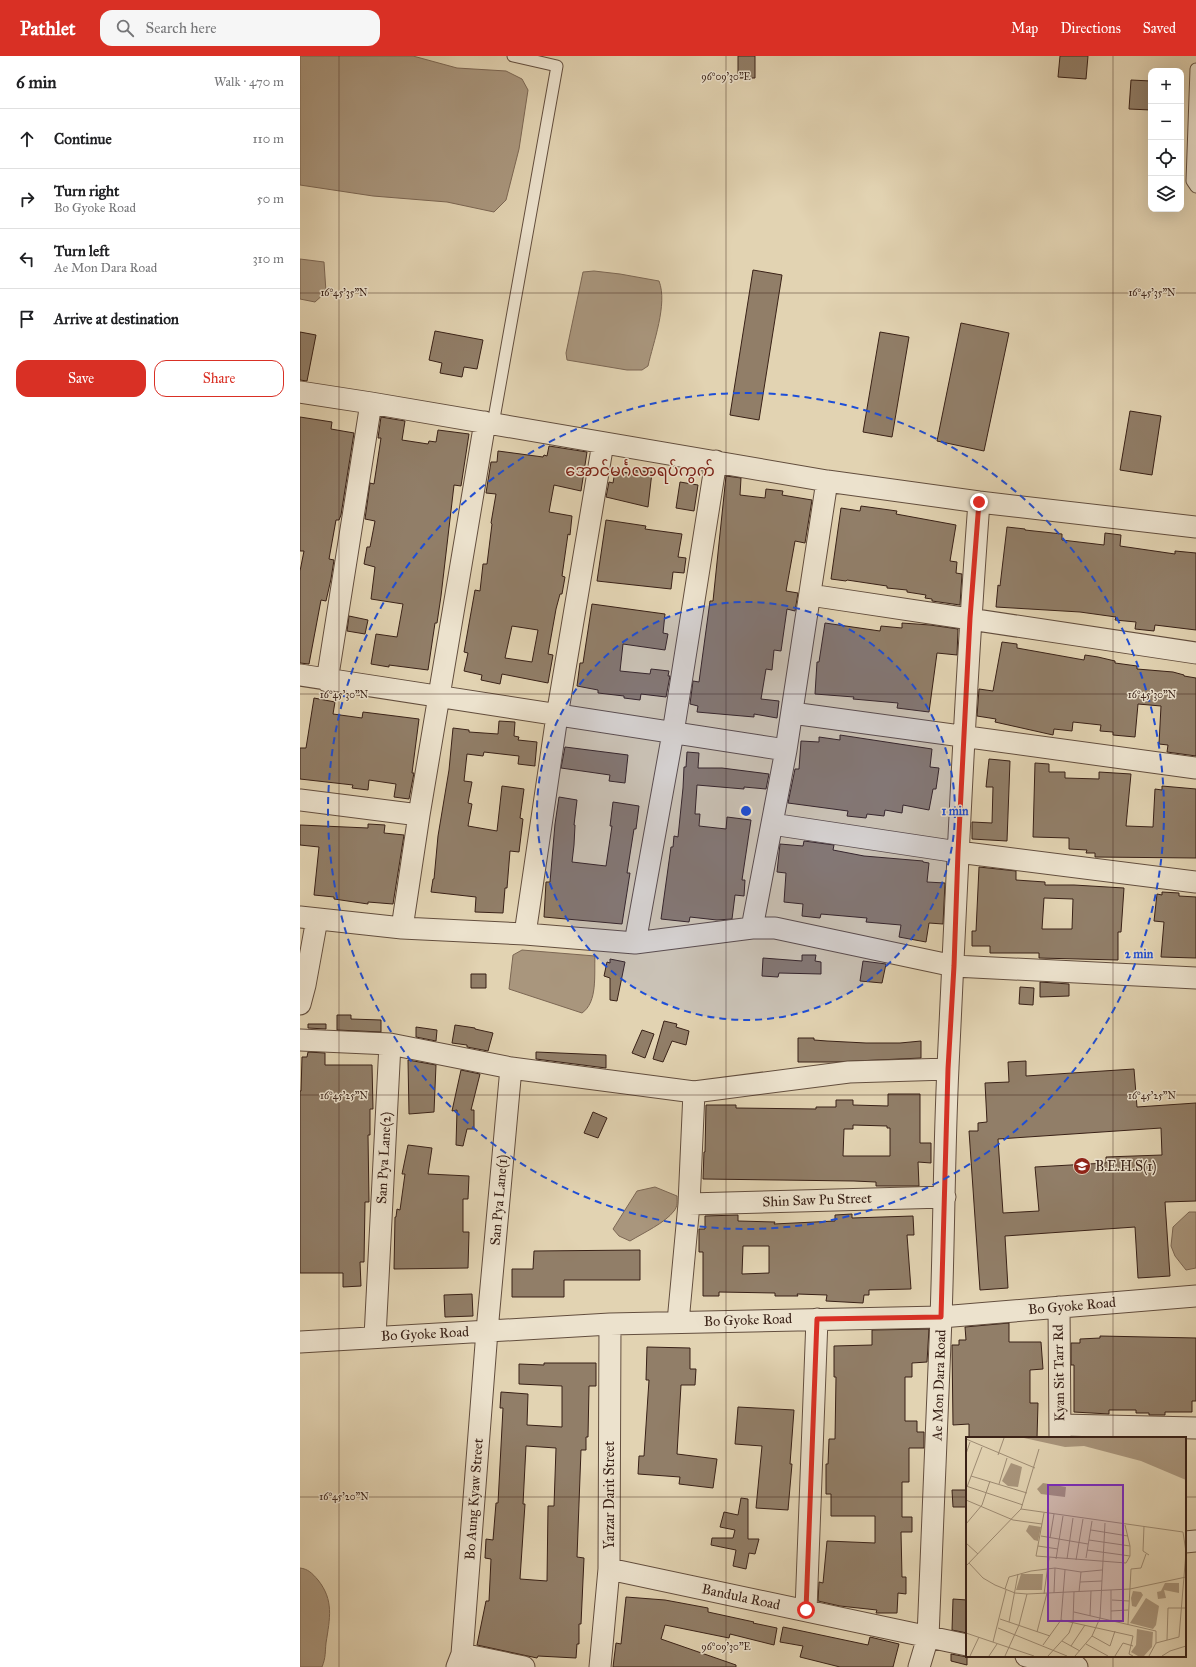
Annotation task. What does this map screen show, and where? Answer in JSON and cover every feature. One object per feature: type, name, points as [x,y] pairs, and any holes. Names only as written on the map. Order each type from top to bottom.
[{"type":"street","points":[[300,392],[828,481],[979,502],[1196,526]]},
{"type":"street","points":[[328,681],[371,403]]},
{"type":"street","points":[[402,928],[438,698],[489,423]]},
{"type":"street","points":[[525,934],[557,716],[602,443]]},
{"type":"street","points":[[635,943],[673,733],[716,461]]},
{"type":"street","points":[[752,928],[786,750],[828,481]]},
{"type":"street","name":"Ae Mon Dara Road","points":[[919,1667],[928,1637],[941,1317],[948,1069],[954,966],[963,736],[979,502]]},
{"type":"street","points":[[810,595],[1196,653]]},
{"type":"street","points":[[300,675],[328,681],[438,698],[786,750]]},
{"type":"street","points":[[792,713],[1196,768]]},
{"type":"street","points":[[300,800],[419,815]]},
{"type":"street","points":[[772,824],[958,852],[1196,882]]},
{"type":"street","points":[[300,1004],[306,985],[309,918],[402,928],[525,934],[635,943],[752,928],[775,928],[954,966],[1196,978]]},
{"type":"street","points":[[300,1040],[390,1044],[511,1068],[694,1092],[849,1072],[948,1069]]},
{"type":"street","name":"San Pya Lane(2)","points":[[375,1337],[390,1044]]},
{"type":"street","name":"San Pya Lane(1)","points":[[487,1331],[511,1068]]},
{"type":"street","points":[[678,1322],[689,1204],[694,1092]]},
{"type":"street","name":"Shin Saw Pu Street","points":[[689,1204],[945,1197]]},
{"type":"street","name":"Bo Gyoke Road","points":[[300,1342],[610,1324],[941,1317],[1196,1296]]},
{"type":"street","name":"Kyan Sit Tarr Rd","points":[[1059,1307],[1060,1431]]},
{"type":"street","points":[[806,1610],[817,1319]]},
{"type":"street","name":"Yarzar Darit Street","points":[[600,1667],[609,1569],[610,1324]]},
{"type":"street","name":"Bo Aung Kyaw Street","points":[[459,1660],[487,1331]]},
{"type":"street","points":[[1060,1431],[1196,1428]]},
{"type":"street","points":[[1186,1542],[1196,1541]]},
{"type":"street","name":"Bandula Road","points":[[609,1569],[966,1645]]},
{"type":"street","points":[[1035,1657],[1054,1659],[1077,1667]]},
{"type":"street","points":[[459,1660],[524,1667]]},
{"type":"lane","points":[[489,423],[557,66],[514,56]]},
{"type":"lane","points":[[1196,69],[1192,181],[1196,187]]},
{"type":"shaded area","points":[[300,56],[413,56],[457,68],[506,71],[522,79],[528,90],[519,149],[506,200],[494,212],[447,202],[373,196],[300,185]]},
{"type":"shaded area","points":[[300,259],[324,262],[326,292],[315,302],[300,299]]},
{"type":"shaded area","points":[[594,271],[659,281],[662,301],[659,324],[648,366],[642,370],[627,370],[567,360],[566,353],[583,272]]},
{"type":"shaded area","points":[[522,950],[595,956],[593,995],[587,1008],[582,1013],[509,989],[513,955]]},
{"type":"shaded area","points":[[655,1187],[677,1196],[677,1205],[674,1211],[660,1224],[630,1241],[619,1236],[613,1229],[637,1191]]},
{"type":"shaded area","points":[[1189,1212],[1196,1212],[1196,1268],[1186,1270],[1175,1256],[1171,1246],[1173,1227]]},
{"type":"shaded area","points":[[300,1568],[305,1569],[314,1575],[323,1587],[329,1602],[329,1625],[325,1657],[322,1667],[300,1667]]},
{"type":"building","points":[[738,56],[755,56],[755,78],[738,78]]},
{"type":"building","points":[[1060,56],[1088,56],[1086,79],[1058,77]]},
{"type":"building","points":[[1131,80],[1148,81],[1148,110],[1129,109]]},
{"type":"building","points":[[753,270],[782,275],[759,420],[730,415]]},
{"type":"building","points":[[961,323],[1009,333],[984,451],[937,441]]},
{"type":"building","points":[[435,331],[483,340],[477,369],[464,367],[462,377],[440,373],[442,363],[429,360]]},
{"type":"building","points":[[300,332],[316,335],[307,381],[300,380]]},
{"type":"building","points":[[880,332],[909,337],[892,437],[863,432]]},
{"type":"building","points":[[1130,411],[1161,416],[1152,475],[1120,470]]},
{"type":"building","points":[[300,417],[332,422],[331,429],[354,433],[341,515],[339,520],[336,520],[329,559],[334,560],[331,579],[326,601],[321,600],[309,664],[300,663],[300,571],[304,551],[300,551]]},
{"type":"building","points":[[381,417],[405,421],[402,440],[428,444],[429,441],[436,442],[438,430],[469,434],[461,486],[454,485],[441,596],[437,623],[435,623],[428,670],[371,664],[376,634],[397,637],[403,604],[371,599],[375,567],[364,564],[367,547],[370,547],[375,521],[365,519],[370,483],[374,484],[381,438],[378,438]]},
{"type":"building","points":[[549,446],[587,452],[581,491],[554,485],[549,512],[572,516],[562,576],[565,577],[562,594],[560,594],[556,609],[548,654],[553,655],[548,683],[502,674],[500,684],[481,680],[482,675],[464,671],[468,653],[464,652],[475,590],[480,591],[483,564],[487,564],[491,523],[496,494],[486,493],[491,462],[497,462],[498,451],[543,457],[544,455],[547,456]],"holes":[[[512,626],[538,630],[532,662],[505,658]]]},
{"type":"building","points":[[630,470],[652,472],[648,507],[606,497],[609,482],[613,483],[615,471],[629,473]]},
{"type":"building","points":[[726,476],[741,478],[740,495],[765,498],[766,489],[783,491],[782,495],[812,500],[805,543],[795,541],[786,591],[798,593],[795,611],[787,609],[781,651],[774,650],[772,670],[766,669],[761,699],[779,701],[777,718],[754,714],[754,717],[697,712],[698,706],[690,704],[693,681],[699,682],[710,601],[713,601]]},
{"type":"building","points":[[680,482],[698,485],[694,511],[676,508]]},
{"type":"building","points":[[861,506],[897,511],[896,514],[956,525],[950,561],[957,562],[956,573],[962,574],[960,605],[932,601],[932,599],[925,598],[926,595],[907,592],[907,590],[887,588],[887,586],[847,580],[831,579],[841,508],[860,511]]},
{"type":"building","points":[[606,520],[646,526],[645,529],[682,534],[678,557],[686,558],[684,573],[673,572],[671,589],[597,581]]},
{"type":"building","points":[[1007,527],[1062,534],[1062,540],[1104,545],[1105,533],[1121,535],[1120,546],[1175,554],[1175,551],[1196,553],[1196,630],[1155,625],[1154,631],[1135,629],[1136,622],[1115,620],[1116,617],[1080,612],[996,607]]},
{"type":"building","points":[[592,604],[665,614],[663,633],[668,634],[665,650],[623,644],[620,671],[650,674],[651,669],[669,671],[668,676],[670,676],[666,697],[641,694],[640,700],[624,698],[624,696],[598,693],[598,690],[577,686],[580,663],[583,663]]},
{"type":"building","points":[[349,616],[368,620],[365,634],[347,631]]},
{"type":"building","points":[[825,623],[880,631],[881,626],[902,628],[902,623],[958,629],[957,655],[937,653],[929,712],[897,708],[898,703],[853,699],[854,697],[815,694],[817,662],[819,662]]},
{"type":"building","points":[[1002,642],[1017,644],[1017,648],[1084,660],[1085,655],[1098,657],[1115,661],[1115,663],[1137,666],[1137,669],[1173,672],[1196,678],[1196,756],[1167,752],[1168,745],[1159,744],[1161,706],[1138,704],[1135,737],[1113,735],[1113,732],[1100,731],[1101,725],[1073,722],[1072,731],[1054,729],[1053,735],[995,722],[996,719],[977,716],[979,689],[993,691]]},
{"type":"building","points":[[314,698],[335,702],[333,714],[362,718],[363,712],[419,719],[412,773],[414,773],[409,799],[394,797],[396,784],[369,780],[368,790],[352,788],[353,785],[300,779],[300,748],[306,748]]},
{"type":"building","points":[[499,721],[515,722],[514,736],[519,737],[518,740],[537,742],[535,766],[518,764],[519,756],[484,752],[483,756],[467,754],[464,781],[472,782],[468,803],[472,804],[468,826],[497,831],[502,786],[524,789],[520,818],[523,819],[519,852],[510,851],[503,913],[475,912],[476,897],[431,892],[434,879],[438,836],[449,770],[453,728],[469,730],[469,732],[498,734]]},
{"type":"building","points":[[840,735],[932,749],[930,767],[939,768],[936,789],[933,789],[929,810],[903,805],[902,813],[885,810],[884,816],[867,814],[866,818],[847,816],[848,811],[788,803],[795,769],[799,769],[801,741],[819,742],[819,737],[840,740]]},
{"type":"building","points":[[565,747],[628,755],[625,783],[609,781],[610,775],[561,768]]},
{"type":"building","points":[[687,752],[699,753],[698,768],[722,768],[769,774],[766,789],[744,787],[744,789],[697,785],[695,814],[700,814],[699,826],[726,829],[727,817],[751,820],[742,880],[745,880],[744,896],[735,895],[732,919],[717,920],[690,917],[689,922],[661,919],[671,847],[673,847],[674,836],[678,837],[684,767],[686,767]]},
{"type":"building","points":[[989,759],[1010,761],[1007,841],[972,839],[972,822],[992,823],[993,787],[986,787]]},
{"type":"building","points":[[1035,763],[1049,764],[1049,772],[1065,772],[1065,778],[1099,779],[1099,772],[1131,774],[1126,826],[1153,827],[1155,789],[1162,790],[1162,786],[1196,789],[1196,858],[1095,857],[1095,853],[1086,853],[1087,850],[1069,849],[1069,838],[1033,837]]},
{"type":"building","points":[[559,797],[577,800],[572,862],[606,866],[612,826],[610,826],[613,802],[639,806],[627,873],[630,873],[622,924],[544,917],[546,882],[550,882]]},
{"type":"building","points":[[368,824],[385,825],[384,833],[404,835],[393,904],[368,902],[368,904],[334,899],[334,897],[314,895],[319,847],[300,845],[300,825],[368,828]]},
{"type":"building","points":[[804,841],[834,845],[833,850],[864,856],[923,861],[929,863],[927,882],[945,883],[943,924],[929,923],[926,942],[899,937],[901,925],[866,922],[867,918],[821,914],[820,918],[802,916],[803,904],[784,902],[786,873],[777,872],[780,844],[803,846]]},
{"type":"building","points":[[979,867],[1016,871],[1016,880],[1045,882],[1045,885],[1124,888],[1121,932],[1118,932],[1118,960],[1039,958],[1039,953],[990,953],[990,946],[972,946],[972,931],[976,931]],"holes":[[[1044,898],[1073,899],[1072,929],[1042,929]]]},
{"type":"building","points":[[1162,892],[1179,893],[1179,896],[1196,897],[1196,958],[1161,957],[1164,922],[1154,921],[1157,894],[1162,895]]},
{"type":"building","points":[[802,955],[816,955],[815,961],[821,962],[821,974],[779,973],[778,977],[762,976],[763,958],[802,961]]},
{"type":"building","points":[[610,959],[625,962],[617,1001],[610,1000],[610,978],[604,976],[607,962],[610,963]]},
{"type":"building","points":[[863,961],[886,964],[882,983],[860,981]]},
{"type":"building","points":[[471,974],[486,974],[486,988],[471,988]]},
{"type":"building","points":[[1040,982],[1069,984],[1069,996],[1040,997]]},
{"type":"building","points":[[1020,987],[1034,988],[1033,1005],[1019,1004]]},
{"type":"building","points":[[337,1015],[351,1015],[351,1019],[381,1020],[381,1032],[337,1030]]},
{"type":"building","points":[[664,1021],[677,1024],[676,1027],[689,1031],[686,1045],[672,1041],[663,1062],[653,1059]]},
{"type":"building","points":[[308,1024],[326,1024],[326,1029],[308,1028]]},
{"type":"building","points":[[455,1025],[493,1033],[488,1051],[467,1047],[467,1045],[452,1043]]},
{"type":"building","points":[[416,1027],[437,1030],[436,1041],[416,1037]]},
{"type":"building","points":[[642,1030],[654,1034],[645,1058],[632,1053]]},
{"type":"building","points":[[798,1038],[866,1043],[900,1043],[921,1041],[921,1058],[835,1062],[798,1062]]},
{"type":"building","points":[[308,1052],[325,1053],[325,1065],[372,1065],[373,1109],[370,1109],[370,1135],[368,1135],[369,1202],[365,1202],[364,1262],[360,1262],[361,1286],[343,1287],[343,1273],[300,1273],[300,1091],[302,1057],[307,1057]]},
{"type":"building","points":[[536,1052],[606,1055],[606,1068],[536,1059]]},
{"type":"building","points":[[408,1060],[436,1065],[434,1112],[409,1114]]},
{"type":"building","points":[[1026,1061],[1026,1076],[1134,1069],[1137,1107],[1196,1103],[1196,1201],[1165,1202],[1170,1276],[1138,1278],[1135,1227],[1005,1236],[1008,1288],[980,1290],[969,1131],[978,1131],[978,1123],[987,1122],[985,1083],[1009,1082],[1008,1062]],"holes":[[[1161,1128],[1162,1155],[1106,1157],[1106,1163],[1035,1167],[1039,1211],[1003,1213],[998,1139]]]},
{"type":"building","points":[[461,1070],[480,1074],[471,1110],[474,1110],[474,1129],[467,1129],[463,1146],[456,1145],[457,1110],[452,1111]]},
{"type":"building","points":[[888,1094],[920,1094],[920,1143],[931,1143],[931,1163],[918,1162],[919,1186],[876,1186],[876,1182],[854,1181],[703,1179],[706,1105],[736,1105],[736,1108],[816,1109],[816,1107],[836,1107],[836,1100],[853,1100],[853,1105],[888,1106]],"holes":[[[853,1125],[887,1126],[887,1128],[890,1128],[890,1156],[843,1156],[844,1129],[853,1129]]]},
{"type":"building","points":[[593,1112],[607,1118],[598,1138],[584,1133]]},
{"type":"building","points":[[408,1145],[432,1148],[428,1174],[469,1176],[468,1199],[463,1199],[463,1232],[469,1232],[468,1268],[394,1269],[395,1217],[397,1209],[400,1210],[405,1174],[402,1174]]},
{"type":"building","points":[[852,1214],[852,1218],[913,1216],[914,1235],[907,1235],[911,1289],[869,1290],[869,1295],[864,1295],[863,1303],[826,1301],[827,1295],[797,1294],[798,1296],[775,1296],[775,1293],[719,1292],[719,1296],[703,1296],[703,1252],[699,1252],[699,1229],[705,1229],[705,1216],[738,1215],[738,1221],[775,1222],[774,1224],[835,1221],[835,1215]],"holes":[[[743,1246],[769,1246],[769,1273],[742,1274]]]},
{"type":"building","points":[[640,1250],[640,1280],[564,1280],[564,1297],[512,1297],[512,1269],[533,1269],[534,1251]]},
{"type":"building","points":[[472,1294],[473,1316],[445,1317],[444,1295]]},
{"type":"building","points":[[1009,1323],[1009,1342],[1041,1342],[1043,1369],[1030,1370],[1030,1403],[1038,1403],[1037,1437],[969,1437],[969,1424],[953,1425],[952,1345],[959,1345],[959,1340],[966,1340],[965,1327]]},
{"type":"building","points":[[929,1329],[927,1362],[912,1363],[912,1377],[905,1377],[905,1421],[917,1421],[917,1432],[924,1432],[924,1448],[909,1448],[909,1482],[902,1482],[902,1517],[912,1517],[912,1532],[901,1532],[902,1577],[906,1577],[906,1594],[898,1593],[897,1613],[876,1613],[877,1610],[840,1606],[818,1601],[819,1582],[823,1583],[827,1541],[875,1543],[875,1516],[831,1516],[831,1494],[826,1494],[826,1464],[828,1464],[829,1439],[835,1439],[836,1377],[834,1377],[834,1346],[872,1345],[872,1330]]},
{"type":"building","points":[[1100,1336],[1196,1338],[1196,1401],[1192,1401],[1192,1412],[1165,1412],[1165,1415],[1149,1415],[1149,1413],[1136,1413],[1136,1410],[1109,1410],[1109,1414],[1074,1412],[1074,1365],[1071,1365],[1071,1343],[1080,1343],[1080,1339],[1100,1338]]},
{"type":"building","points":[[647,1347],[690,1348],[690,1369],[696,1369],[695,1385],[681,1385],[677,1454],[717,1459],[713,1488],[679,1484],[680,1477],[638,1474],[639,1456],[644,1456],[649,1380],[646,1380]]},
{"type":"building","points":[[544,1363],[596,1363],[596,1386],[589,1386],[588,1437],[586,1437],[586,1450],[581,1450],[577,1557],[584,1558],[581,1624],[579,1624],[579,1644],[577,1644],[576,1658],[538,1656],[537,1658],[477,1645],[486,1601],[489,1601],[491,1559],[485,1558],[486,1539],[493,1540],[496,1503],[498,1503],[503,1408],[500,1408],[501,1392],[528,1394],[527,1425],[562,1427],[562,1386],[519,1384],[519,1364],[544,1365]],"holes":[[[526,1446],[556,1448],[554,1506],[548,1506],[547,1581],[520,1579],[525,1504],[523,1504]]]},
{"type":"building","points":[[738,1407],[794,1410],[790,1464],[792,1464],[788,1510],[756,1508],[762,1446],[735,1444]]},
{"type":"building","points":[[952,1490],[966,1490],[966,1507],[953,1507]]},
{"type":"building","points":[[741,1498],[748,1499],[748,1539],[759,1539],[755,1554],[749,1553],[746,1569],[733,1566],[736,1550],[711,1545],[712,1538],[733,1538],[735,1530],[720,1527],[724,1512],[738,1515]]},
{"type":"building","points":[[626,1597],[665,1600],[708,1608],[708,1612],[777,1628],[774,1645],[730,1634],[729,1638],[665,1625],[661,1639],[736,1665],[736,1667],[613,1667],[616,1643],[621,1644]]},
{"type":"building","points":[[953,1599],[966,1600],[966,1633],[952,1630]]},
{"type":"building","points":[[783,1627],[868,1645],[870,1637],[899,1644],[893,1667],[840,1667],[800,1657],[803,1646],[780,1642]]},
{"type":"building","points":[[951,1654],[967,1657],[967,1665],[951,1661]]},
{"type":"place","name":"B.E.H.S(1)","points":[[1082,1166]]},
{"type":"district","name":"အောင်မင်္ဂလာရပ်ကွက်","points":[[640,470]]},
{"type":"route","points":[[806,1610],[817,1319],[941,1317],[948,1069],[954,966],[963,736],[979,502]]}]
